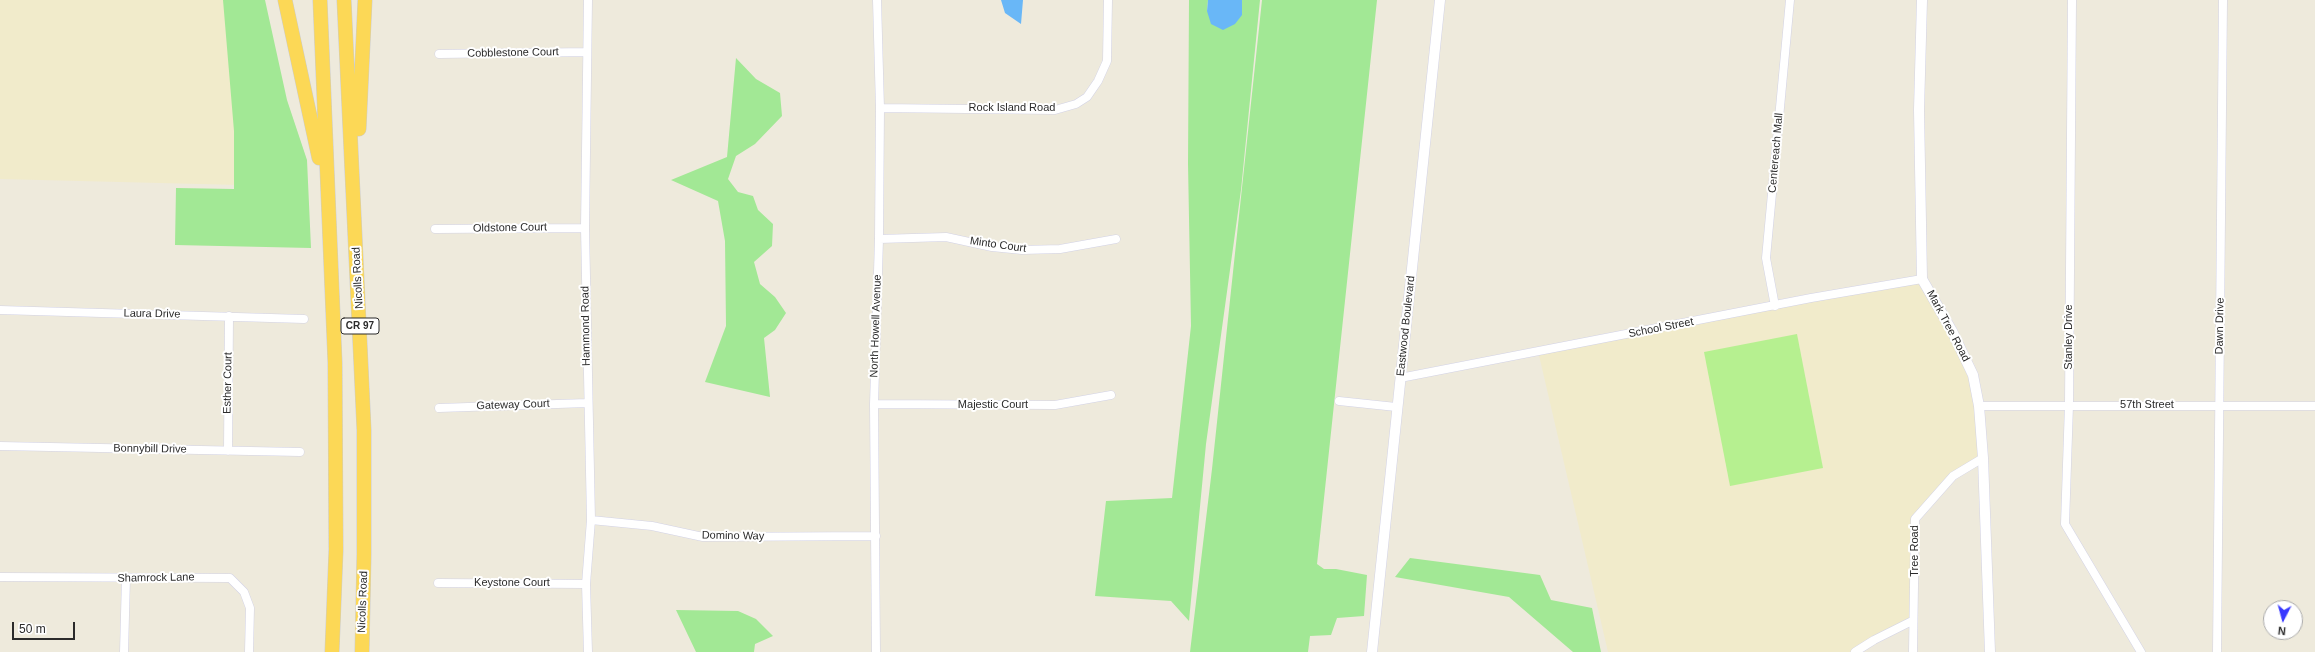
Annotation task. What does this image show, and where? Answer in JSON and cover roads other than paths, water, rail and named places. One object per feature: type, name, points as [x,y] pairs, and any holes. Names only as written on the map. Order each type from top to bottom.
[{"type":"highway","points":[[285,0],[315,135],[331,235]]},
{"type":"highway","name":"CR 97","points":[[320,0],[331,235],[336,425],[332,652]]},
{"type":"highway","name":"Nicolls Road","points":[[344,0],[364,430],[362,652]]},
{"type":"highway","points":[[354,196],[359,138],[365,0]]},
{"type":"street","name":"Hammond Road","points":[[588,0],[585,228],[587,403],[591,520],[586,584],[588,652]]},
{"type":"street","name":"North Howell Avenue","points":[[876,652],[876,536],[873,490],[879,239],[880,108],[877,0]]},
{"type":"street","name":"Rock Island Road","points":[[880,108],[1056,110],[1076,104],[1087,97],[1098,81],[1107,61],[1108,0]]},
{"type":"street","name":"Eastwood Boulevard","points":[[1372,652],[1396,407],[1440,0]]},
{"type":"street","name":"Centereach Mall","points":[[1775,306],[1766,258],[1790,0]]},
{"type":"street","name":"Mark Tree Road","points":[[1922,0],[1919,110],[1922,279],[1952,330],[1973,376],[1979,406],[1983,458],[1990,652]]},
{"type":"street","name":"Stanley Drive","points":[[2072,0],[2068,405],[2065,524],[2141,652]]},
{"type":"street","name":"Dawn Drive","points":[[2217,652],[2223,0]]},
{"type":"street","name":"Cobblestone Court","points":[[439,54],[587,52]]},
{"type":"street","name":"Oldstone Court","points":[[435,229],[585,228]]},
{"type":"street","name":"Minto Court","points":[[879,239],[946,237],[992,247],[1022,250],[1060,250],[1116,239]]},
{"type":"street","name":"School Street","points":[[1400,378],[1922,279]]},
{"type":"street","name":"Laura Drive","points":[[0,310],[304,319]]},
{"type":"street","name":"Esther Court","points":[[228,451],[229,316]]},
{"type":"street","name":"Majestic Court","points":[[874,404],[1055,405],[1112,395]]},
{"type":"street","points":[[1339,401],[1396,407]]},
{"type":"street","name":"Gateway Court","points":[[439,408],[587,403]]},
{"type":"street","name":"57th Street","points":[[1979,406],[2315,406]]},
{"type":"street","name":"Bonnybill Drive","points":[[0,446],[300,452]]},
{"type":"street","name":"Tree Road","points":[[1913,652],[1912,621],[1915,584],[1915,520],[1953,476],[1983,458]]},
{"type":"street","name":"Domino Way","points":[[591,520],[652,526],[703,537],[876,536]]},
{"type":"street","name":"Shamrock Lane","points":[[0,577],[230,578],[244,592],[250,608],[249,652]]},
{"type":"street","points":[[124,652],[126,578]]},
{"type":"street","name":"Keystone Court","points":[[438,583],[586,584]]},
{"type":"street","points":[[1855,652],[1874,640],[1912,621]]},
{"type":"water","points":[[1001,0],[1023,0],[1021,24],[1005,13]]},
{"type":"water","points":[[1208,0],[1242,0],[1242,15],[1235,24],[1223,30],[1211,24],[1207,11]]}]
